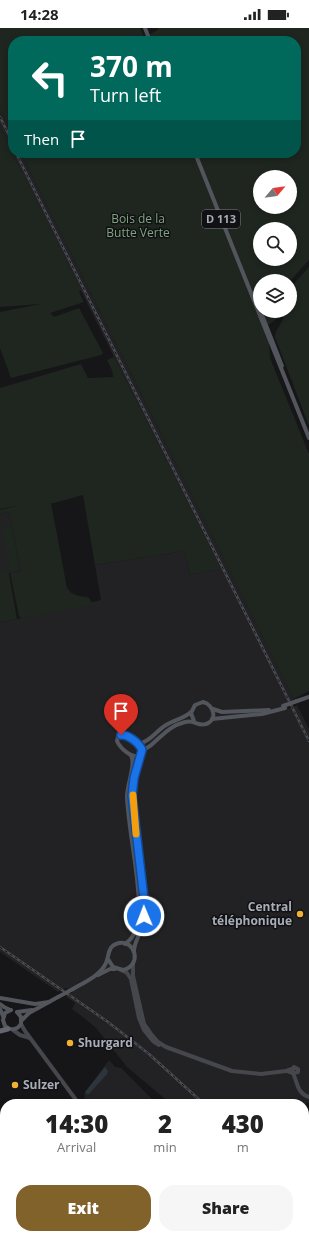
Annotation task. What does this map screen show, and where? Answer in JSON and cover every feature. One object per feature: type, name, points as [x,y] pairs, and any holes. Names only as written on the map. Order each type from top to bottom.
[{"type":"highway","points":[[0,1031],[10,1029]]},
{"type":"main road","name":"D 113","points":[[197,158],[248,286],[272,341],[309,438]]},
{"type":"main road","points":[[212,719],[262,714],[309,698]]},
{"type":"main road","points":[[138,744],[147,742],[162,728],[187,715],[191,712],[194,706],[200,702],[208,704],[213,709],[222,712],[263,710],[284,707]]},
{"type":"main road","points":[[131,755],[134,756],[140,754],[163,733],[173,727],[188,721],[194,721],[204,725],[210,722],[214,714],[213,709]]},
{"type":"main road","points":[[191,712],[194,721]]},
{"type":"main road","points":[[0,1009],[3,1016],[3,1023],[10,1029],[17,1028],[27,1014],[83,983],[110,969],[128,969],[133,964],[135,957],[135,945],[142,926],[144,911],[144,899],[133,802],[133,786],[142,748],[125,734],[118,737],[117,740],[118,744],[131,755],[133,764],[129,780],[127,799],[139,909],[138,921],[134,934],[131,940],[125,944]]},
{"type":"main road","points":[[83,983],[103,969],[108,959],[109,951],[113,946],[118,943],[125,944],[131,947],[134,952]]},
{"type":"main road","points":[[108,959],[110,964],[115,969]]},
{"type":"main road","points":[[0,998],[35,1004],[49,1002]]},
{"type":"main road","points":[[0,1004],[17,1012],[38,1008]]},
{"type":"main road","points":[[3,1016],[11,1010]]},
{"type":"main road","points":[[17,1012],[21,1015],[21,1022]]},
{"type":"street","points":[[133,964],[133,976],[144,1024],[147,1030],[158,1042],[184,1054],[232,1071],[260,1074],[286,1071],[294,1072],[300,1088],[309,1096]]},
{"type":"street","points":[[121,970],[131,979],[139,1018],[147,1035],[160,1046],[170,1051],[184,1054]]},
{"type":"street","points":[[21,1022],[30,1039],[75,1099]]},
{"type":"street","points":[[10,1029],[30,1039]]},
{"type":"shaded area","points":[[0,110],[8,126],[8,143],[0,127]]},
{"type":"shaded area","points":[[15,158],[24,158],[294,699],[286,703],[288,709],[297,705],[309,729],[309,1099],[165,1099],[127,1067],[96,1028],[72,1009],[75,1003],[66,997],[73,992],[66,988],[58,992],[0,952],[0,623],[101,600],[95,565],[184,551],[190,575],[220,569]]},
{"type":"shaded area","points":[[9,512],[21,571],[0,575],[0,514]]},
{"type":"shaded area","points":[[109,1060],[115,1067],[121,1068],[152,1099],[85,1099],[84,1094]]},
{"type":"shaded area","points":[[105,1067],[108,1071],[107,1074],[88,1095],[85,1092]]},
{"type":"green space","name":"Bois de la Butte Verte","points":[[0,28],[140,28],[144,36],[8,36],[8,126],[0,110]]},
{"type":"green space","name":"Bois de la Butte Verte","points":[[158,28],[309,28],[309,260],[296,274],[253,274],[253,318],[278,318],[268,325],[270,358],[309,454],[309,691],[294,699],[24,158],[301,158],[301,36],[146,36],[158,30]]},
{"type":"green space","points":[[0,127],[8,143],[8,158],[15,158],[81,290],[79,292],[84,302],[50,313],[54,317],[79,308],[103,353],[101,355],[11,378],[0,348],[0,312],[41,304],[0,307]]},
{"type":"green space","points":[[309,267],[309,426],[275,337],[283,318],[297,318],[297,280]]},
{"type":"green space","points":[[114,357],[221,569],[190,575],[184,551],[95,565],[83,495],[51,503],[67,588],[74,594],[89,598],[93,605],[21,619],[19,616],[10,573],[21,571],[9,512],[0,514],[0,510],[16,506],[0,509],[0,388],[81,364],[88,378],[113,377],[112,370],[107,360]]},
{"type":"green space","points":[[1,524],[11,527],[19,570],[10,571]]},
{"type":"green space","points":[[7,572],[9,574],[17,619],[0,623],[0,573]]},
{"type":"railway","points":[[0,117],[8,133]]},
{"type":"railway","points":[[18,158],[309,741]]},
{"type":"railway","points":[[0,947],[108,1022],[149,1054],[198,1099]]},
{"type":"slow traffic","points":[[133,795],[136,834]]},
{"type":"place","name":"Central téléphonique","points":[[300,914]]},
{"type":"place","name":"Shurgard","points":[[70,1043]]},
{"type":"place","name":"Sulzer","points":[[15,1085]]},
{"type":"route","points":[[121,735],[124,734],[127,736],[139,745],[142,750],[139,756],[134,778],[132,796],[144,899],[144,916]]}]
